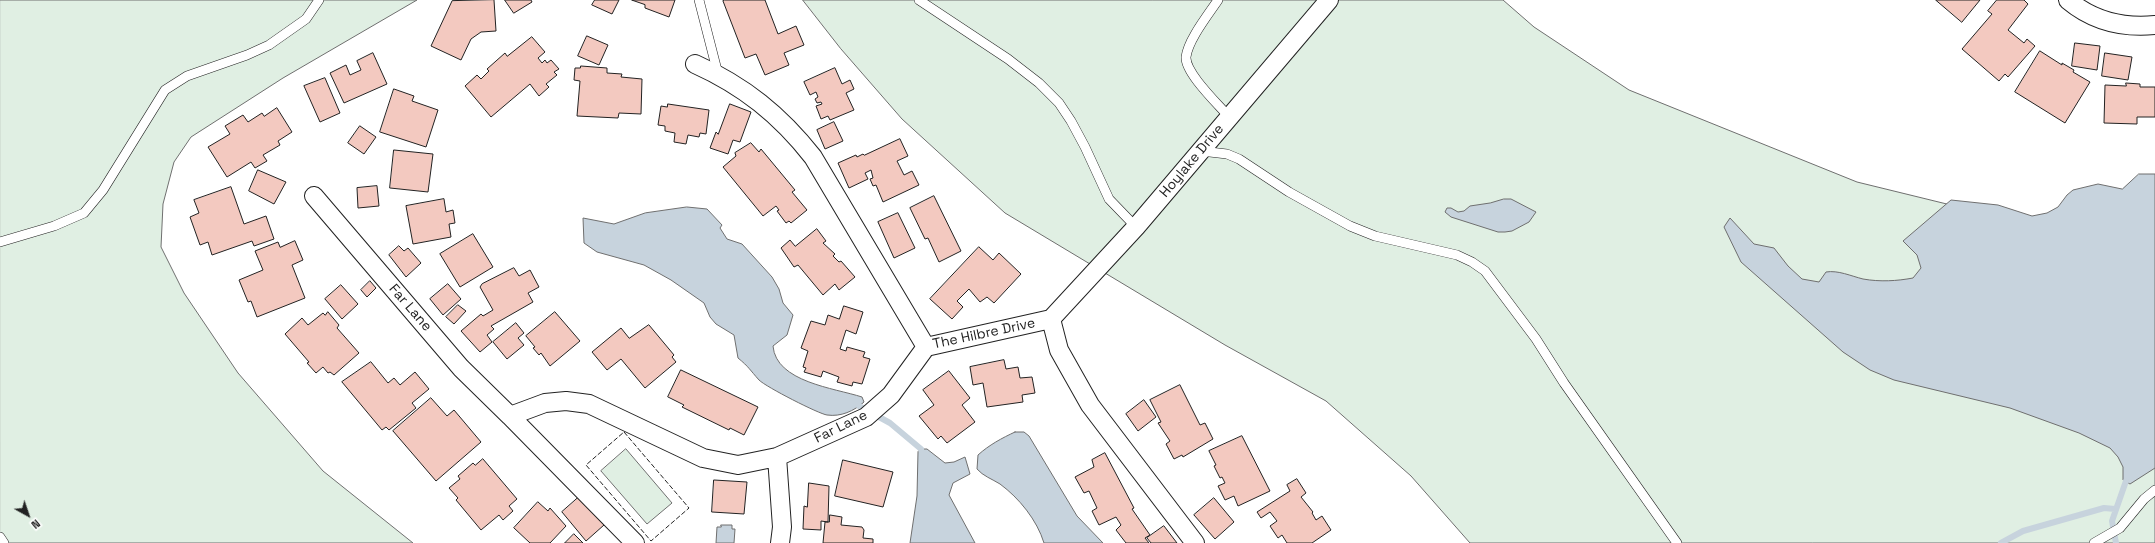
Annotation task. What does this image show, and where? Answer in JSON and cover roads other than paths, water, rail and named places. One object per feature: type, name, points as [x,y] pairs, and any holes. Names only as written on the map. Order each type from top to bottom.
[{"type":"street","name":"Hoylake Drive","points":[[1051,319],[1136,227],[1329,0]]},
{"type":"street","points":[[2068,0],[2078,8],[2100,19],[2136,26],[2155,25]]},
{"type":"street","name":"The Hilbre Drive","points":[[695,64],[718,74],[757,100],[778,117],[813,158],[926,347],[1051,319],[1059,350],[1090,405],[1196,543]]},
{"type":"street","name":"Far Lane","points":[[314,196],[461,368],[635,543]]},
{"type":"street","name":"Far Lane","points":[[510,416],[545,403],[566,401],[590,404],[703,458],[738,465],[777,457],[866,418],[882,405],[926,347]]},
{"type":"street","points":[[777,457],[782,527],[780,543]]},
{"type":"lane","points":[[0,242],[54,226],[84,213],[103,190],[165,90],[187,76],[247,55],[269,45],[306,19],[319,0]]},
{"type":"lane","points":[[699,0],[718,74]]},
{"type":"lane","points":[[919,0],[1008,59],[1039,83],[1058,103],[1082,140],[1109,199],[1136,227]]},
{"type":"lane","points":[[1218,0],[1192,42],[1186,58],[1188,68],[1230,117]]},
{"type":"lane","points":[[1201,151],[1228,154],[1239,159],[1289,192],[1350,226],[1374,236],[1457,255],[1472,262],[1485,271],[1536,339],[1564,383],[1677,543]]},
{"type":"lane","points":[[2094,543],[2120,528],[2144,499],[2155,490]]},
{"type":"lane","points":[[0,537],[4,543]]},
{"type":"waterway","points":[[859,406],[890,423],[921,449]]},
{"type":"waterway","points":[[2116,543],[2112,521],[2126,481]]},
{"type":"waterway","points":[[2001,543],[2023,531],[2104,508],[2115,509]]}]
